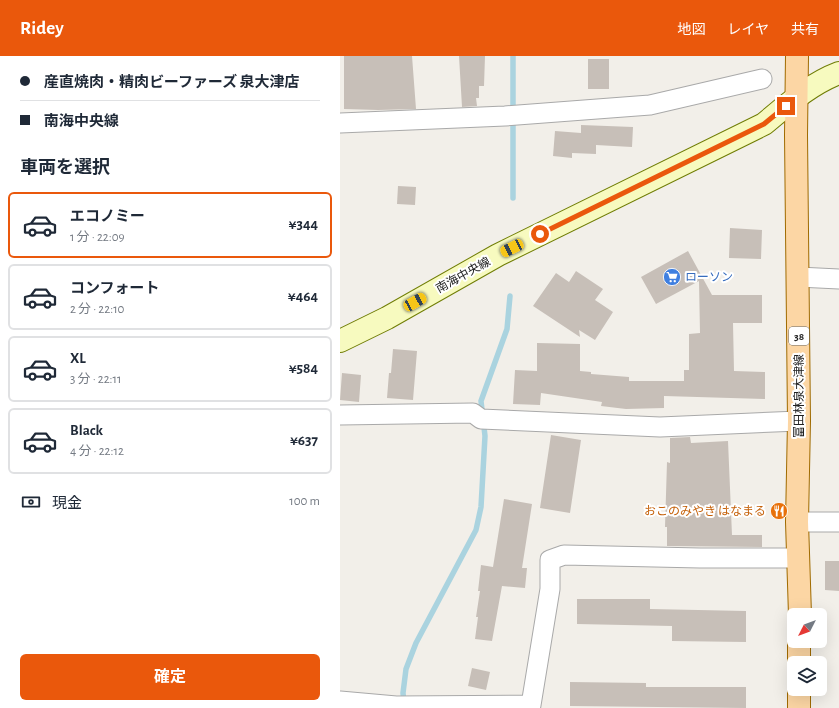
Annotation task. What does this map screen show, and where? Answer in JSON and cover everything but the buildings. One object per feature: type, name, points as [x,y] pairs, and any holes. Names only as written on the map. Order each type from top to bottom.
[{"type":"main road","name":"富田林泉大津線","points":[[797,56],[796,135],[799,421],[797,522],[800,608]]},
{"type":"main road","points":[[799,696],[799,708]]},
{"type":"street","name":"南海中央線","points":[[340,341],[387,318],[498,255],[764,124],[797,96],[839,73]]},
{"type":"street","points":[[340,123],[506,116],[650,105],[762,79]]},
{"type":"street","points":[[798,277],[839,279]]},
{"type":"street","points":[[340,415],[473,413],[486,420],[660,427],[799,421]]},
{"type":"street","points":[[797,522],[839,522]]},
{"type":"street","points":[[340,701],[400,707],[531,706],[550,588],[550,560],[564,555],[700,558],[799,558]]},
{"type":"waterway","points":[[513,56],[513,198]]},
{"type":"waterway","points":[[404,703],[403,693],[406,669],[416,643],[476,530],[481,507],[485,436],[481,401],[507,329],[510,296]]},
{"type":"place","name":"ローソン","points":[[672,277]]},
{"type":"place","name":"おこのみやき はなまる","points":[[779,511]]},
{"type":"route","points":[[540,234],[764,124],[786,106]]}]
